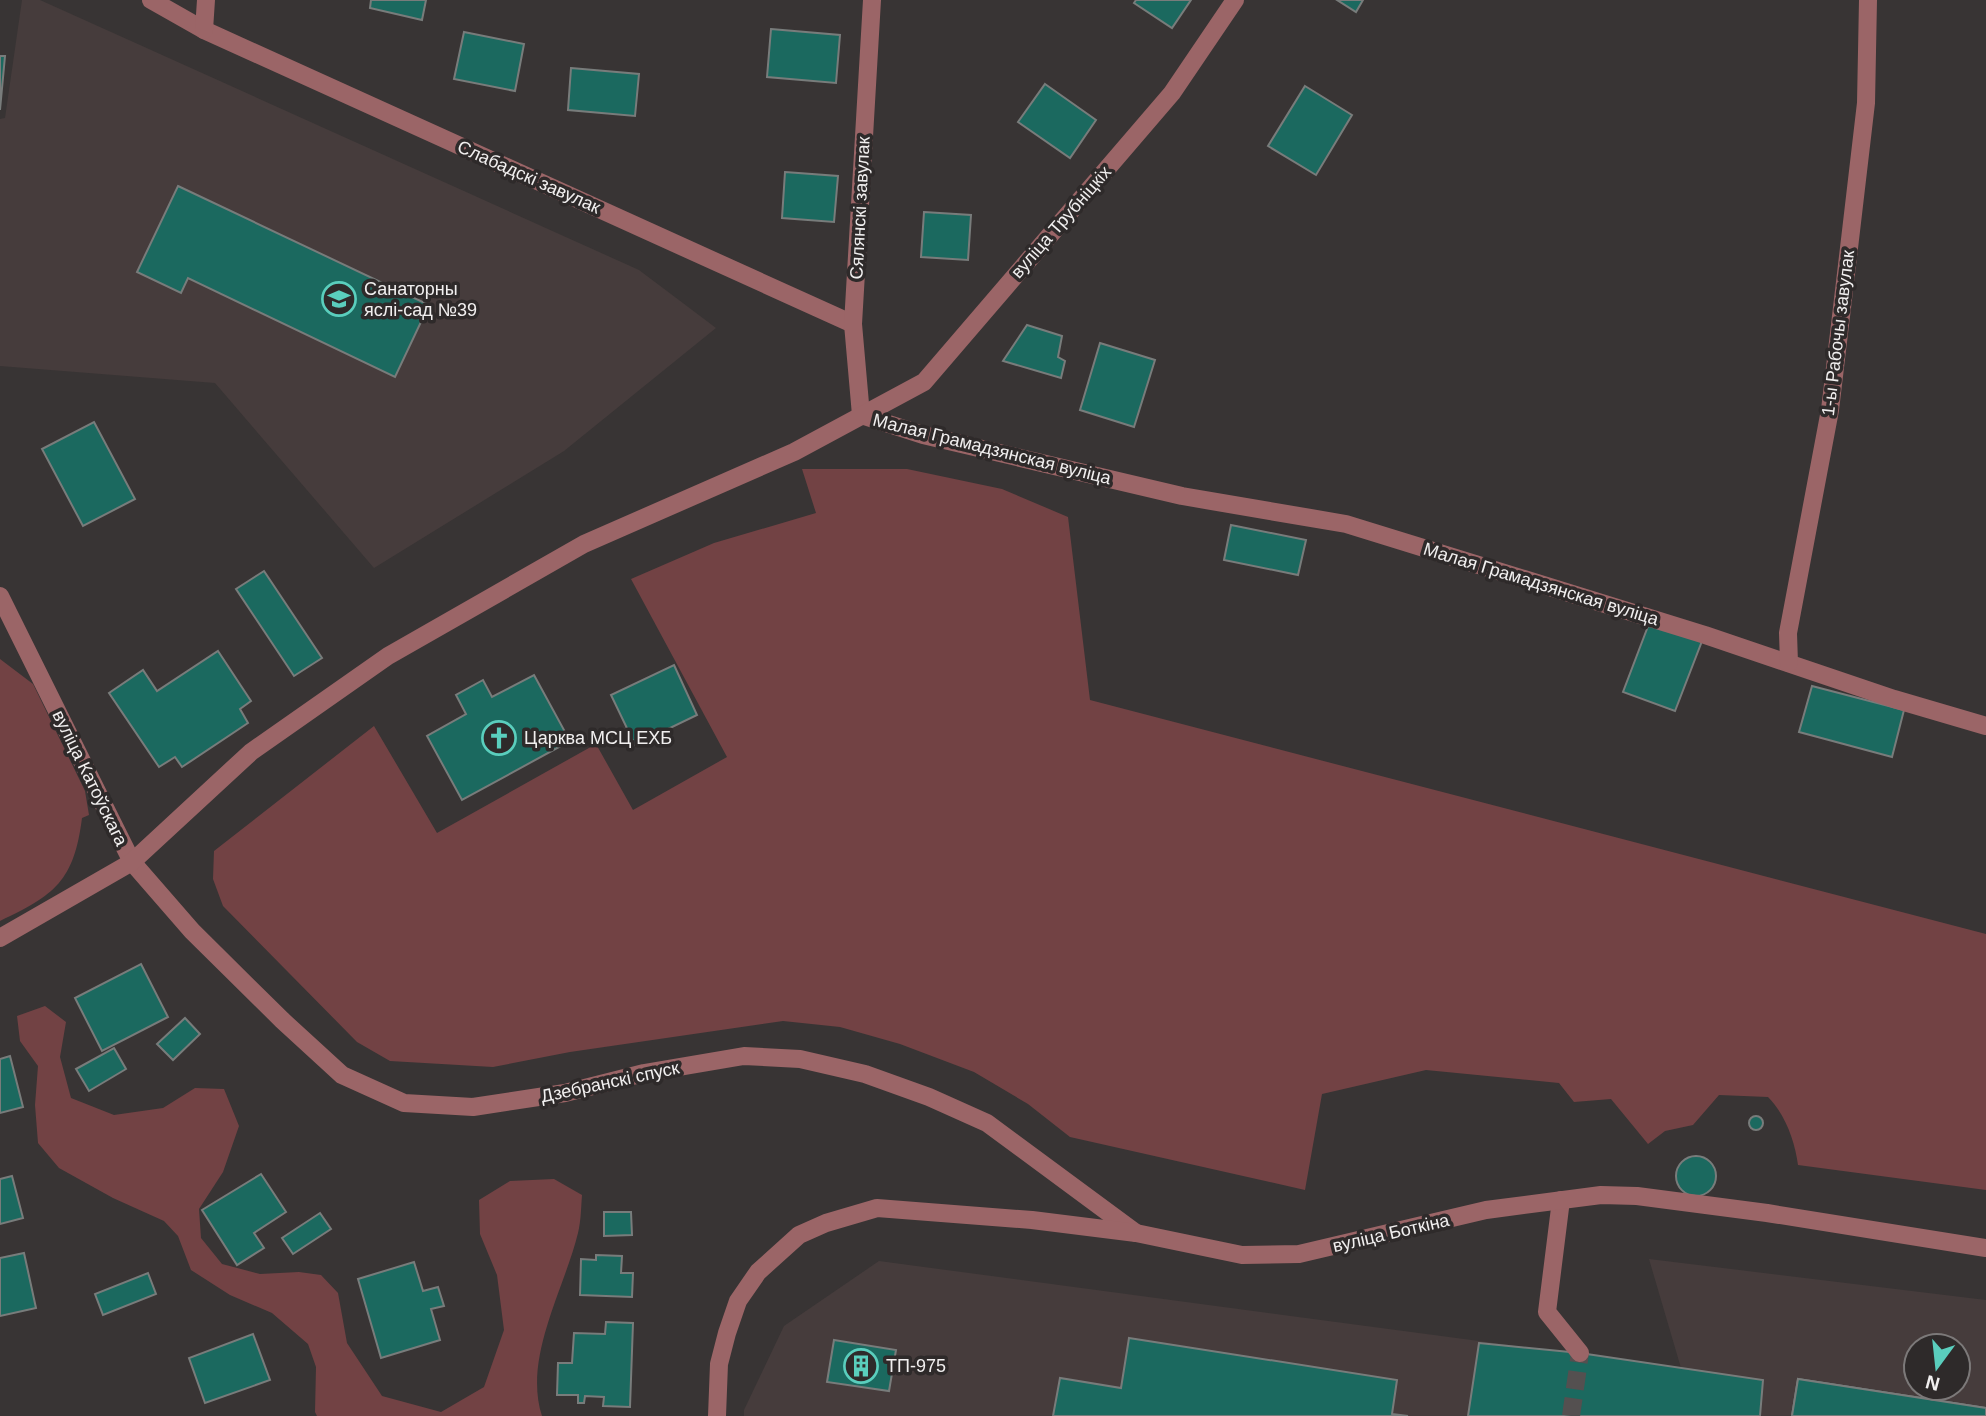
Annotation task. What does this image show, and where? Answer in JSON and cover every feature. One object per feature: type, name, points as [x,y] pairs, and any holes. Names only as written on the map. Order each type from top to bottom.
[{"type":"street","name":"Слабадскі завулак","points":[[151,0],[204,30],[853,324]]},
{"type":"street","points":[[204,30],[206,0]]},
{"type":"street","name":"Сялянскі завулак","points":[[861,415],[853,324],[872,0]]},
{"type":"street","name":"вуліца Трубніцкіх","points":[[861,415],[924,382],[1172,93],[1234,0]]},
{"type":"street","name":"1-ы Рабочы завулак","points":[[1789,663],[1788,633],[1830,410],[1866,103],[1868,0]]},
{"type":"street","name":"Малая Грамадзянская вуліца","points":[[132,862],[251,752],[387,656],[584,544],[794,452],[861,415],[923,435],[1182,496],[1346,524],[1986,726]]},
{"type":"street","name":"вуліца Катоўскага","points":[[0,596],[132,862],[0,938]]},
{"type":"street","name":"Дзебранскі спуск","points":[[132,862],[192,931],[342,1075],[404,1103],[474,1107],[565,1093],[644,1073],[744,1056],[800,1059],[865,1074],[929,1097],[987,1123],[1136,1233]]},
{"type":"street","name":"вуліца Боткіна","points":[[717,1416],[719,1364],[738,1301],[758,1272],[799,1235],[826,1223],[877,1208],[1032,1220],[1136,1233],[1241,1255],[1299,1254],[1486,1210],[1601,1195],[1637,1196],[1767,1213],[1986,1248]]},
{"type":"street","points":[[1561,1200],[1547,1312],[1580,1353]]},
{"type":"shaded area","name":"Санаторны яслі-сад №39","points":[[22,0],[40,0],[639,270],[716,328],[564,451],[374,568],[215,383],[0,366],[0,119],[5,118]]},
{"type":"shaded area","points":[[802,469],[907,469],[1002,489],[1068,517],[1090,700],[1986,934],[1986,1190],[1798,1165],[1788,1128],[1768,1097],[1719,1095],[1693,1125],[1665,1131],[1648,1144],[1611,1099],[1574,1102],[1559,1083],[1426,1070],[1322,1094],[1305,1190],[1070,1137],[1028,1104],[974,1072],[900,1044],[840,1027],[783,1021],[570,1052],[493,1067],[390,1061],[357,1042],[223,906],[213,879],[214,851],[374,726],[437,833],[596,744],[633,810],[727,757],[631,579],[714,543],[816,513]]},
{"type":"shaded area","points":[[0,659],[33,684],[85,791],[89,815],[82,818],[74,857],[59,883],[35,903],[0,921]]},
{"type":"shaded area","points":[[45,1006],[66,1022],[60,1057],[71,1098],[114,1115],[163,1108],[195,1088],[224,1089],[239,1126],[223,1172],[199,1209],[201,1238],[222,1264],[260,1274],[299,1272],[321,1275],[338,1293],[347,1343],[382,1396],[441,1412],[484,1387],[504,1330],[497,1275],[480,1234],[479,1200],[510,1181],[554,1179],[582,1195],[578,1233],[541,1348],[538,1394],[542,1416],[317,1416],[316,1367],[308,1344],[272,1313],[230,1295],[191,1270],[178,1236],[164,1221],[113,1198],[59,1168],[38,1143],[35,1105],[38,1066],[20,1041],[17,1016]]},
{"type":"shaded area","points":[[1649,1259],[1986,1300],[1986,1416],[744,1416],[744,1410],[784,1326],[879,1261],[1681,1368]]},
{"type":"building","points":[[371,0],[426,0],[422,20],[370,8]]},
{"type":"building","points":[[1136,0],[1191,0],[1172,28],[1134,3]]},
{"type":"building","points":[[1337,0],[1363,0],[1356,12]]},
{"type":"building","points":[[771,29],[840,35],[836,83],[767,77]]},
{"type":"building","points":[[464,32],[524,44],[515,91],[454,79]]},
{"type":"building","points":[[0,56],[5,56],[0,110]]},
{"type":"building","points":[[571,68],[639,74],[635,116],[568,110]]},
{"type":"building","points":[[1045,84],[1096,120],[1070,158],[1018,122]]},
{"type":"building","points":[[1305,86],[1352,115],[1316,175],[1268,146]]},
{"type":"building","points":[[785,172],[838,176],[834,222],[782,218]]},
{"type":"building","points":[[178,186],[429,305],[395,377],[188,278],[181,293],[137,272]]},
{"type":"building","points":[[924,212],[971,215],[968,260],[921,257]]},
{"type":"building","points":[[1027,325],[1062,336],[1058,357],[1065,361],[1061,378],[1003,361]]},
{"type":"building","points":[[1100,343],[1155,360],[1134,427],[1080,410]]},
{"type":"building","points":[[94,422],[135,499],[83,526],[42,449]]},
{"type":"building","points":[[1231,525],[1306,540],[1298,575],[1224,560]]},
{"type":"building","points":[[264,571],[322,658],[294,676],[236,589]]},
{"type":"building","points":[[1650,621],[1702,641],[1675,711],[1623,692]]},
{"type":"building","points":[[218,651],[251,701],[240,709],[248,723],[182,767],[175,757],[159,767],[109,693],[143,670],[157,691]]},
{"type":"building","points":[[674,665],[697,715],[635,745],[611,695]]},
{"type":"building","name":"Царква МСЦ ЕХБ","points":[[534,675],[570,741],[462,800],[427,736],[466,714],[456,695],[483,680],[492,697]]},
{"type":"building","points":[[1812,686],[1904,710],[1892,757],[1799,732]]},
{"type":"building","points":[[141,964],[168,1017],[102,1051],[75,998]]},
{"type":"building","points":[[185,1018],[200,1034],[173,1060],[157,1044]]},
{"type":"building","points":[[114,1048],[126,1069],[89,1091],[76,1069]]},
{"type":"building","points":[[10,1056],[23,1107],[0,1113],[0,1059]]},
{"type":"building","points":[[1753,1116],[1759,1116],[1763,1123],[1759,1130],[1753,1130],[1749,1126],[1749,1120]]},
{"type":"building","points":[[1696,1156],[1704,1157],[1710,1162],[1715,1168],[1715,1184],[1710,1190],[1704,1195],[1696,1196],[1688,1195],[1682,1190],[1677,1184],[1676,1176],[1677,1168],[1682,1162],[1688,1157]]},
{"type":"building","points":[[261,1174],[286,1212],[254,1233],[264,1248],[237,1265],[202,1210]]},
{"type":"building","points":[[12,1176],[23,1218],[0,1224],[0,1179]]},
{"type":"building","points":[[604,1212],[631,1212],[632,1235],[604,1236]]},
{"type":"building","points":[[320,1213],[331,1229],[293,1254],[282,1238]]},
{"type":"building","points":[[24,1253],[36,1308],[0,1316],[0,1258]]},
{"type":"building","points":[[596,1255],[622,1256],[621,1273],[633,1273],[632,1297],[580,1295],[581,1259],[596,1260]]},
{"type":"building","points":[[414,1262],[423,1291],[438,1287],[444,1306],[431,1309],[440,1340],[381,1358],[358,1279]]},
{"type":"building","points":[[148,1273],[156,1294],[103,1315],[95,1294]]},
{"type":"building","points":[[606,1322],[633,1323],[630,1407],[603,1406],[604,1397],[585,1396],[584,1403],[578,1403],[578,1395],[557,1395],[558,1363],[572,1363],[574,1333],[605,1334]]},
{"type":"building","points":[[253,1334],[270,1380],[205,1403],[189,1358]]},
{"type":"building","points":[[1129,1338],[1397,1380],[1392,1414],[1408,1416],[1053,1416],[1060,1378],[1121,1388]]},
{"type":"building","name":"ТП-975","points":[[834,1340],[896,1350],[889,1391],[827,1382]]},
{"type":"building","points":[[1479,1343],[1580,1353],[1763,1380],[1760,1416],[1468,1416]]},
{"type":"building","points":[[1798,1379],[1902,1395],[1902,1402],[1947,1402],[1986,1408],[1986,1416],[1792,1416]]},
{"type":"building","points":[[1798,1379],[1902,1395],[1902,1402],[1947,1402],[1986,1408],[1986,1416],[1792,1416]]},
{"type":"tunnel","points":[[1571,1416],[1580,1353]]},
{"type":"place","name":"Санаторны яслі-сад №39","points":[[339,299]]},
{"type":"place","name":"Царква МСЦ ЕХБ","points":[[499,738]]},
{"type":"place","name":"ТП-975","points":[[861,1366]]}]
